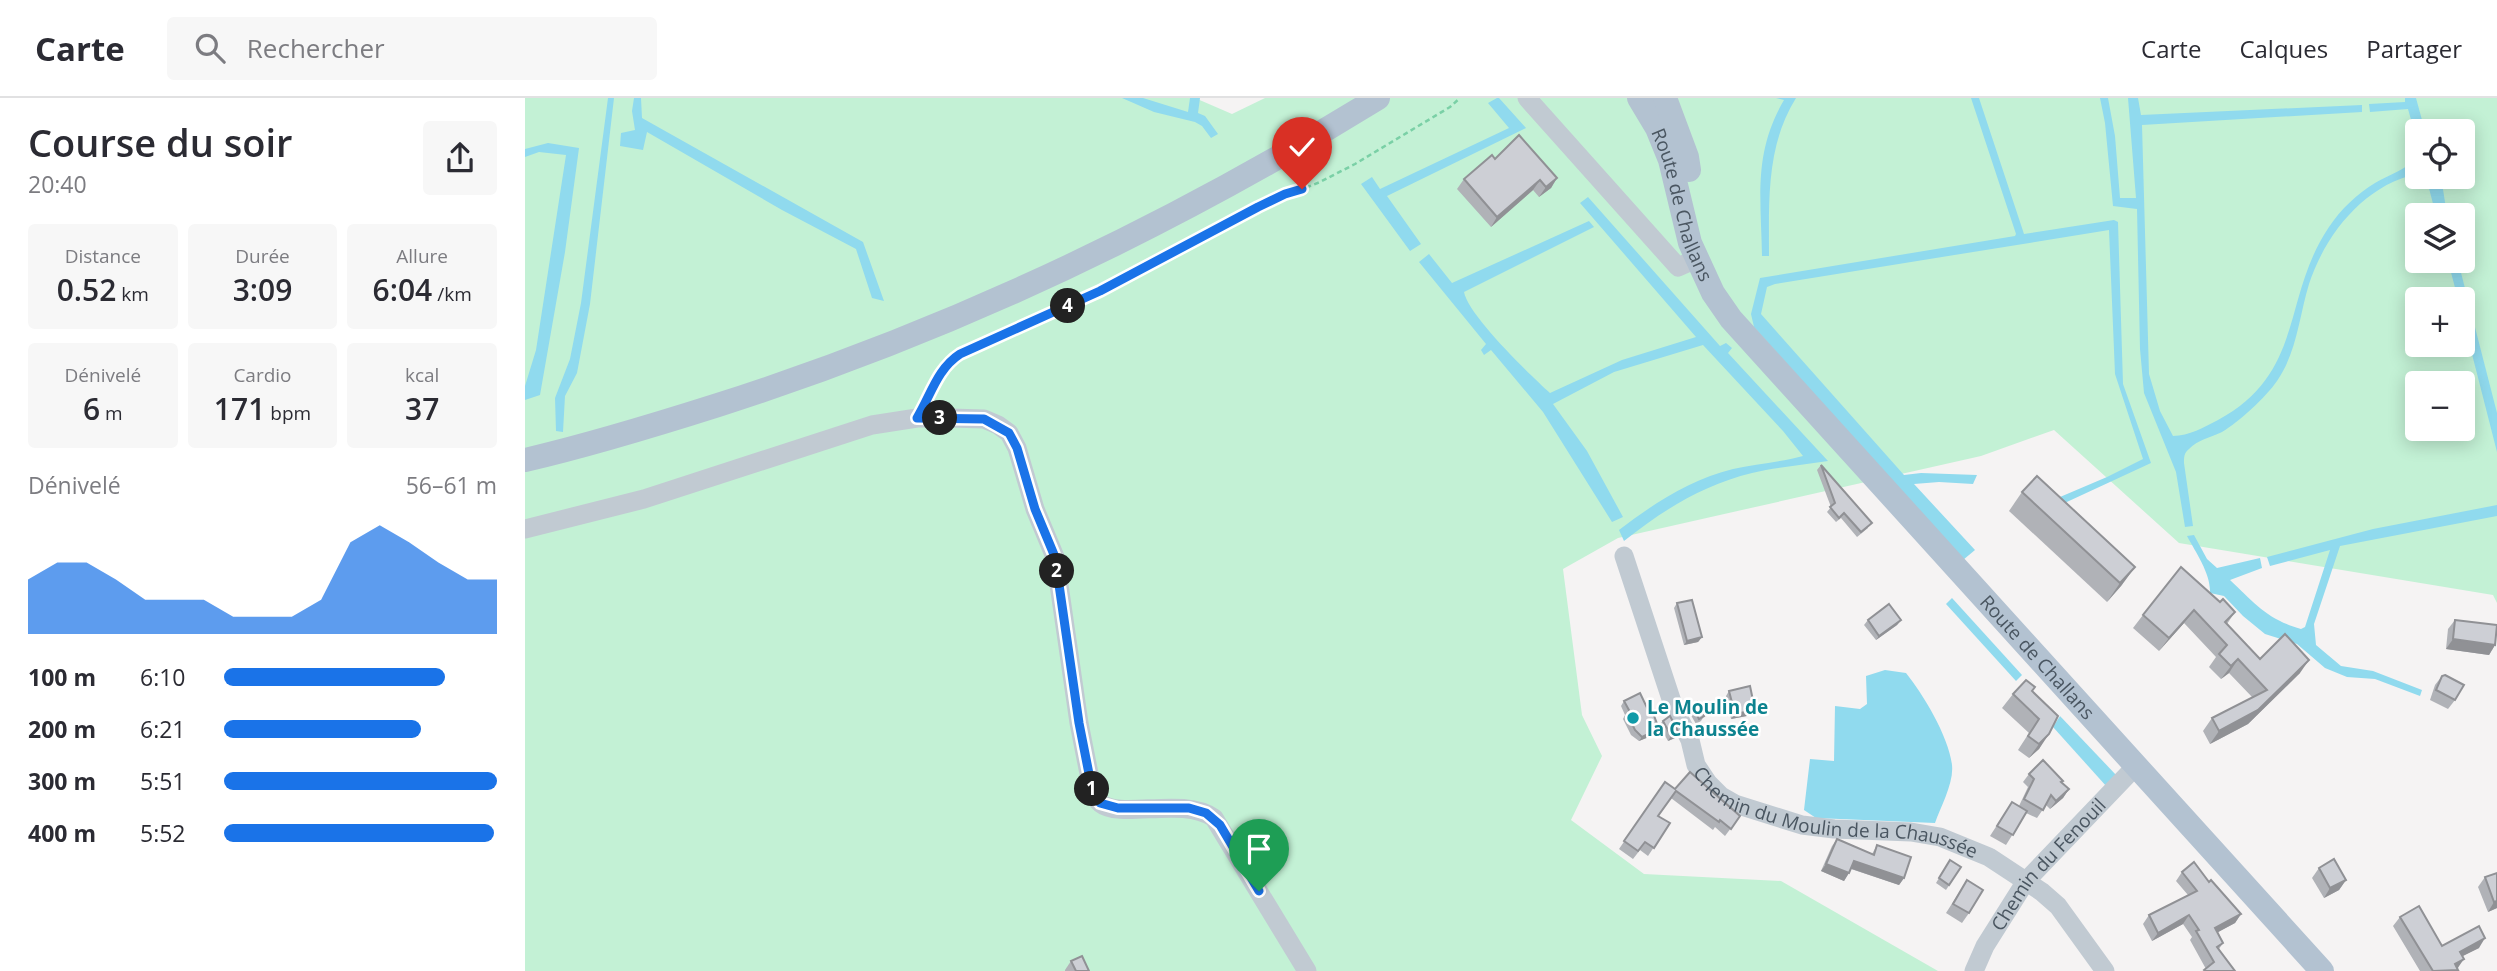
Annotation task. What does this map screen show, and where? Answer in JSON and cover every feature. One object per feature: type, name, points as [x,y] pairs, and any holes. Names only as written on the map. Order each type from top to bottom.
[{"type":"main road","points":[[525,460],[651,427],[766,390],[912,337],[1139,232],[1245,176],[1378,98]]},
{"type":"main road","name":"Route de Challans","points":[[1639,98],[1657,128],[1671,160],[1696,259],[1713,293],[1731,320],[2322,971]]},
{"type":"main road","name":"Route de Challans","points":[[1665,98],[1687,157],[1698,217],[1717,278],[1753,344]]},
{"type":"street","points":[[1527,98],[1678,267],[1696,259]]},
{"type":"street","points":[[525,529],[644,499],[872,425],[917,418],[984,419],[1009,433],[1017,448],[1035,509],[1055,557],[1079,723],[1092,789],[1096,797],[1100,803],[1118,808],[1189,808],[1214,818],[1307,971]]},
{"type":"street","name":"Chemin du Moulin de la Chaussée","points":[[1624,556],[1674,708],[1690,740],[1696,765],[1721,796],[1735,804],[1802,825],[1911,832],[1940,837],[1989,857],[2058,906],[2105,971]]},
{"type":"street","name":"Chemin du Fenouil","points":[[1974,971],[1985,946],[2026,881],[2136,766]]},
{"type":"path","points":[[917,418],[946,364],[960,354],[1100,291],[1285,194],[1332,176],[1450,107],[1460,98]]},
{"type":"green space","points":[[525,98],[1195,98],[1232,114],[1265,98],[2497,98],[2497,603],[2493,595],[2179,543],[2054,430],[1981,456],[1618,538],[1563,569],[1582,715],[1602,756],[1571,820],[1644,874],[1781,881],[1938,971],[525,971]]},
{"type":"water","points":[[608,98],[614,98],[590,304],[577,373],[565,396],[563,432],[556,431],[555,398],[570,359],[581,303]]},
{"type":"water","points":[[634,98],[641,98],[642,118],[863,242],[884,301],[872,298],[856,249],[782,210],[647,132],[643,150],[620,146],[621,133],[635,130],[632,111]]},
{"type":"water","points":[[1122,98],[1143,98],[1188,112],[1190,98],[1200,98],[1198,113],[1205,116],[1218,134],[1211,138],[1202,126],[1195,122],[1154,112]]},
{"type":"water","points":[[1497,98],[1526,128],[1387,196],[1421,244],[1410,251],[1361,184],[1372,177],[1380,189],[1509,128],[1488,103]]},
{"type":"water","points":[[1776,98],[1796,98],[1786,116],[1774,155],[1769,256],[1762,256],[1760,195],[1763,157],[1774,120],[1784,100]]},
{"type":"water","points":[[1971,98],[1979,98],[2024,234],[2114,220],[2118,222],[2123,384],[2151,463],[2056,507],[2060,497],[2143,459],[2115,374],[2109,230],[1775,284],[1767,287],[1761,314],[1904,475],[1977,475],[1973,484],[1914,484],[1975,550],[1963,560],[1754,327],[1751,314],[1760,278],[2015,236]]},
{"type":"water","points":[[2100,98],[2108,98],[2115,136],[2120,198],[2136,198],[2128,98],[2138,98],[2141,115],[2362,105],[2362,112],[2142,125],[2149,374],[2160,411],[2173,436],[2191,433],[2218,420],[2246,401],[2266,380],[2289,332],[2314,254],[2329,227],[2344,208],[2362,192],[2405,168],[2405,178],[2380,189],[2364,201],[2349,215],[2325,248],[2309,284],[2289,358],[2272,387],[2236,422],[2222,432],[2196,443],[2186,452],[2184,463],[2193,526],[2185,527],[2176,472],[2144,393],[2140,349],[2137,209],[2113,206]]},
{"type":"water","points":[[2405,98],[2416,98],[2422,119],[2411,119],[2408,109],[2370,112],[2369,104],[2405,102]]},
{"type":"water","points":[[548,143],[579,148],[565,252],[540,395],[525,400],[525,386],[536,350],[566,155],[539,152],[525,157],[525,149]]},
{"type":"water","points":[[2429,189],[2443,189],[2445,203],[2433,203]]},
{"type":"water","points":[[1588,197],[1720,346],[1726,343],[1732,348],[1728,353],[1828,461],[1761,471],[1717,484],[1669,509],[1624,541],[1619,530],[1687,486],[1717,473],[1803,456],[1703,345],[1614,372],[1553,404],[1587,451],[1623,517],[1612,522],[1543,412],[1491,350],[1484,355],[1481,350],[1486,344],[1419,262],[1429,254],[1452,283],[1589,221],[1594,227],[1464,292],[1476,315],[1550,393],[1622,360],[1696,337],[1580,203]]},
{"type":"water","points":[[2451,273],[2461,273],[2465,287],[2455,287]]},
{"type":"water","points":[[2475,327],[2497,413],[2497,452],[2473,357],[2475,357]]},
{"type":"water","points":[[2497,505],[2497,516],[2340,546],[2314,624],[2316,645],[2341,666],[2373,671],[2422,690],[2420,696],[2375,679],[2347,677],[2325,668],[2297,644],[2265,634],[2224,596],[2210,593],[2206,571],[2187,536],[2194,535],[2207,559],[2217,568],[2260,558],[2262,568],[2230,580],[2270,615],[2301,629],[2305,627],[2330,550],[2270,566],[2267,557],[2373,529]]},
{"type":"water","points":[[1952,598],[2022,675],[2016,681],[1946,604]]},
{"type":"water","points":[[1885,670],[1906,673],[1941,729],[1950,754],[1952,772],[1949,787],[1935,823],[1816,818],[1804,810],[1810,759],[1834,761],[1835,706],[1860,709],[1867,704],[1866,676]]},
{"type":"water","points":[[2060,716],[2117,776],[2107,787],[2053,727]]},
{"type":"building","points":[[1519,135],[1557,178],[1546,187],[1540,180],[1497,217],[1464,179],[1492,155],[1495,159]]},
{"type":"building","points":[[1821,465],[1872,523],[1861,532],[1844,513],[1839,518],[1830,507],[1835,503]]},
{"type":"building","points":[[2037,476],[2135,567],[2120,583],[2022,492]]},
{"type":"building","points":[[2181,567],[2220,602],[2223,599],[2235,612],[2225,622],[2260,659],[2285,634],[2309,660],[2258,710],[2219,731],[2212,718],[2267,690],[2238,659],[2231,666],[2219,654],[2227,645],[2194,610],[2169,638],[2143,615]]},
{"type":"building","points":[[1692,600],[1702,637],[1687,641],[1677,603]]},
{"type":"building","points":[[1889,604],[1901,620],[1879,636],[1868,620]]},
{"type":"building","points":[[2455,620],[2497,625],[2495,645],[2453,639]]},
{"type":"building","points":[[2445,675],[2464,685],[2455,700],[2436,690]]},
{"type":"building","points":[[2026,680],[2035,687],[2032,691],[2058,716],[2049,734],[2039,744],[2028,736],[2039,719],[2013,694]]},
{"type":"building","points":[[1750,686],[1755,710],[1735,714],[1729,691]]},
{"type":"building","points":[[1640,693],[1649,712],[1653,713],[1659,729],[1642,737],[1627,714],[1630,712],[1624,701]]},
{"type":"building","points":[[1697,702],[1704,716],[1699,719],[1692,705]]},
{"type":"building","points":[[1670,716],[1679,733],[1671,736],[1663,721]]},
{"type":"building","points":[[2043,760],[2069,789],[2056,801],[2051,795],[2043,810],[2024,799],[2034,779],[2029,774]]},
{"type":"building","points":[[1690,772],[1740,816],[1731,829],[1676,791],[1658,816],[1670,823],[1654,848],[1645,842],[1638,851],[1624,841],[1665,782],[1675,789]]},
{"type":"building","points":[[2012,802],[2027,811],[2013,835],[1997,826]]},
{"type":"building","points":[[1837,839],[1874,855],[1877,845],[1911,857],[1904,878],[1854,861],[1849,873],[1826,864]]},
{"type":"building","points":[[2334,859],[2346,880],[2330,888],[2319,868]]},
{"type":"building","points":[[1950,860],[1961,867],[1949,885],[1939,878]]},
{"type":"building","points":[[2194,862],[2209,882],[2211,880],[2241,914],[2215,928],[2223,943],[2217,947],[2235,971],[2204,970],[2214,962],[2189,915],[2158,933],[2149,915],[2197,891],[2182,872]]},
{"type":"building","points":[[2497,873],[2497,901],[2494,902],[2485,877]]},
{"type":"building","points":[[1967,880],[1983,890],[1969,913],[1953,904]]},
{"type":"building","points":[[2419,906],[2442,946],[2479,926],[2485,938],[2460,952],[2464,959],[2455,964],[2458,970],[2433,971],[2400,917]]},
{"type":"building","points":[[1082,956],[1089,971],[1076,971],[1071,961]]},
{"type":"place","name":"Le Moulin de la Chaussée","points":[[1633,718]]},
{"type":"route","points":[[1259,891],[1220,825],[1206,813],[1189,808],[1118,808],[1100,803],[1092,789],[1079,723],[1055,557],[1035,509],[1017,448],[1009,433],[984,419],[917,418],[946,364],[960,354],[1100,291],[1258,207],[1302,189]]}]
